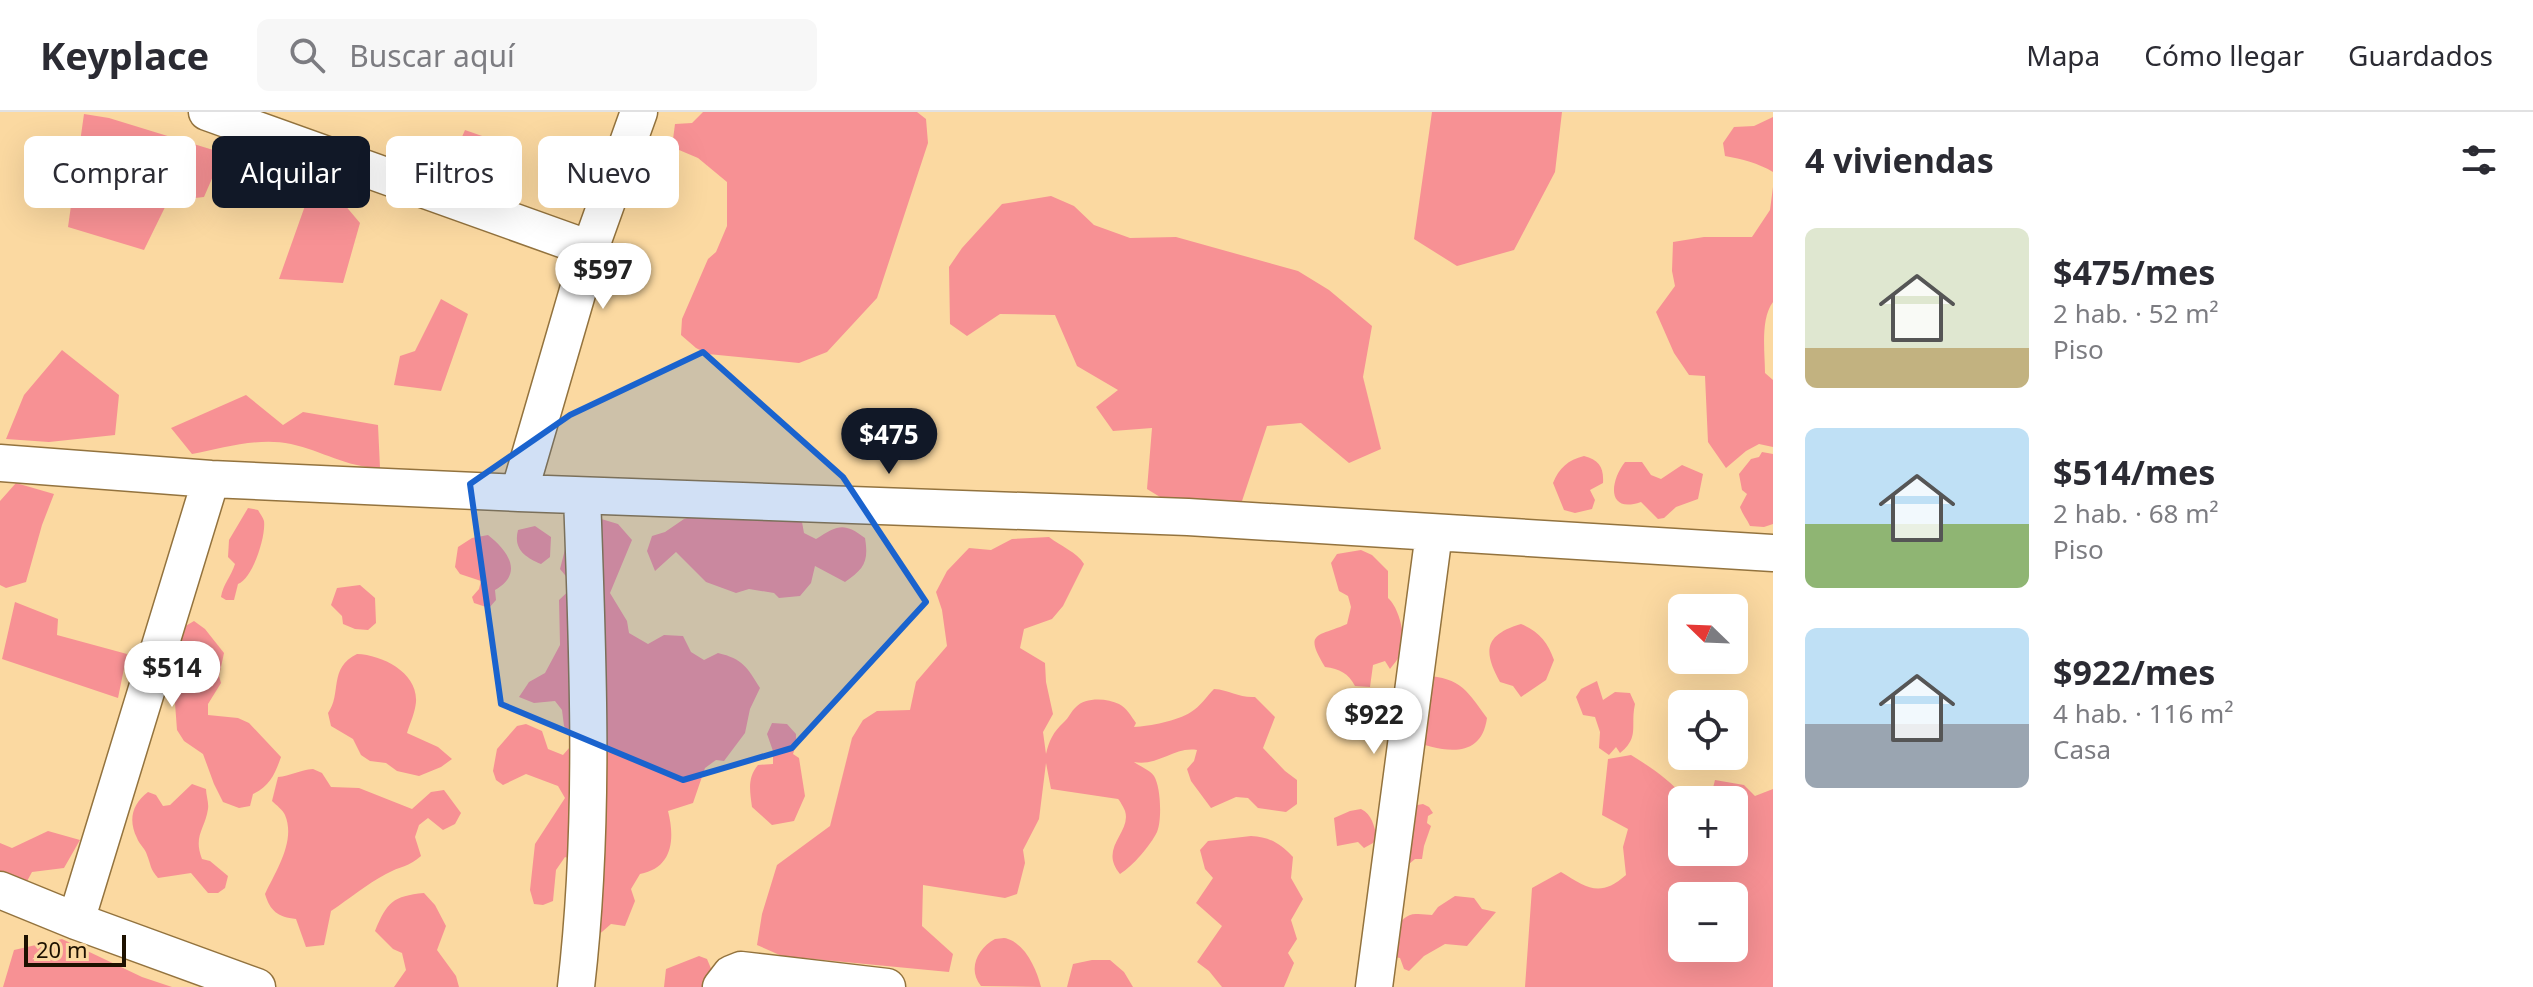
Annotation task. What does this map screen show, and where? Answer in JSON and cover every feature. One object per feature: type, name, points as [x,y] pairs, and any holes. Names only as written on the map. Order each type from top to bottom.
[{"type":"street","points":[[207,112],[590,249]]},
{"type":"street","points":[[519,493],[590,249],[639,112]]},
{"type":"street","points":[[0,463],[211,479],[582,496],[1188,517],[1773,553]]},
{"type":"street","points":[[76,921],[211,479]]},
{"type":"street","points":[[576,987],[585,887],[589,707],[582,496]]},
{"type":"street","points":[[1374,987],[1434,533]]},
{"type":"street","points":[[0,890],[257,987]]},
{"type":"street","points":[[721,987],[731,974],[741,970],[887,987]]},
{"type":"highlighted area","points":[[703,352],[843,477],[926,602],[792,748],[683,780],[501,704],[470,484],[570,415]]},
{"type":"shaded area","points":[[703,112],[917,112],[926,119],[928,143],[877,298],[827,352],[799,363],[708,354],[681,335],[682,319],[708,259],[716,252],[727,226],[727,182],[698,158],[679,150],[679,136],[673,136],[675,124],[692,123]]},
{"type":"shaded area","points":[[1432,112],[1562,112],[1555,172],[1514,250],[1457,266],[1414,239]]},
{"type":"shaded area","points":[[84,114],[109,118],[168,136],[81,136]]},
{"type":"shaded area","points":[[1773,117],[1773,172],[1725,156],[1723,143],[1734,127],[1754,126]]},
{"type":"shaded area","points":[[465,130],[482,136],[462,136]]},
{"type":"shaded area","points":[[196,145],[212,150],[212,178],[204,197],[196,198]]},
{"type":"shaded area","points":[[1773,187],[1773,302],[1766,317],[1764,346],[1765,373],[1773,380],[1773,447],[1759,444],[1726,468],[1708,442],[1705,376],[1689,375],[1674,353],[1656,312],[1675,286],[1673,242],[1704,237],[1752,237],[1770,210]]},
{"type":"shaded area","points":[[1051,196],[1074,206],[1094,225],[1130,238],[1176,237],[1298,271],[1329,290],[1372,326],[1363,377],[1381,449],[1349,463],[1301,423],[1267,426],[1240,507],[1178,508],[1147,489],[1152,428],[1113,431],[1096,407],[1118,390],[1077,366],[1055,315],[1000,314],[967,336],[950,324],[949,267],[962,248],[1002,204]]},
{"type":"shaded area","points":[[71,208],[165,208],[144,250],[68,227]]},
{"type":"shaded area","points":[[304,208],[347,208],[360,223],[343,283],[279,279]]},
{"type":"shaded area","points":[[441,299],[468,314],[441,391],[394,385],[400,356],[415,351]]},
{"type":"shaded area","points":[[62,350],[119,395],[115,435],[49,442],[6,439],[24,395]]},
{"type":"shaded area","points":[[246,395],[283,425],[303,412],[378,425],[380,468],[356,465],[279,442],[241,444],[192,454],[171,428]]},
{"type":"shaded area","points":[[1762,452],[1773,454],[1773,524],[1764,527],[1750,526],[1742,512],[1740,507],[1747,494],[1742,490],[1739,474],[1751,459],[1759,457]]},
{"type":"shaded area","points":[[1584,456],[1600,465],[1603,483],[1590,490],[1595,500],[1592,509],[1575,513],[1564,510],[1553,483],[1565,465]]},
{"type":"shaded area","points":[[1625,462],[1642,462],[1651,475],[1661,479],[1682,465],[1703,474],[1698,499],[1676,507],[1664,518],[1658,519],[1641,502],[1630,505],[1622,503],[1614,494],[1614,486]]},
{"type":"shaded area","points":[[16,483],[54,494],[26,582],[6,588],[0,585],[0,501]]},
{"type":"shaded area","points":[[248,508],[258,510],[264,520],[261,546],[249,574],[238,584],[234,600],[226,600],[221,597],[222,592],[235,564],[228,557],[229,540]]},
{"type":"shaded area","points":[[706,513],[791,517],[802,522],[804,533],[816,539],[836,528],[852,529],[865,538],[865,559],[861,569],[845,582],[815,566],[811,583],[800,596],[779,598],[774,593],[749,589],[736,593],[706,582],[676,552],[655,571],[647,551],[652,536],[665,532],[684,519]]},
{"type":"shaded area","points":[[598,518],[618,524],[632,540],[610,593],[627,621],[629,633],[648,644],[664,635],[683,636],[691,652],[704,660],[718,653],[739,661],[760,688],[750,709],[745,733],[724,761],[716,760],[705,768],[693,803],[668,811],[671,832],[669,851],[659,866],[640,874],[631,889],[635,901],[625,926],[611,924],[595,938],[576,861],[565,857],[556,870],[553,901],[534,904],[530,890],[535,844],[565,798],[558,786],[526,774],[503,785],[496,780],[493,771],[497,749],[517,726],[526,724],[542,731],[548,749],[563,755],[576,740],[564,726],[562,710],[555,701],[534,703],[519,697],[529,682],[545,673],[560,645],[559,600],[574,586],[560,569],[571,526]]},
{"type":"shaded area","points":[[535,526],[551,537],[550,557],[541,564],[525,555],[517,542],[518,530]]},
{"type":"shaded area","points":[[488,535],[506,555],[511,569],[504,583],[495,590],[496,600],[489,608],[474,603],[472,597],[481,581],[460,574],[455,567],[458,547],[472,538]]},
{"type":"shaded area","points":[[1049,537],[1084,564],[1063,606],[1052,619],[1024,629],[1020,648],[1045,663],[1053,714],[1043,732],[1046,754],[1057,729],[1085,701],[1102,700],[1119,704],[1136,723],[1134,727],[1185,715],[1214,689],[1220,690],[1255,697],[1275,717],[1263,748],[1297,780],[1297,804],[1286,812],[1258,808],[1248,798],[1236,797],[1211,808],[1191,781],[1187,769],[1194,761],[1197,750],[1181,751],[1150,762],[1134,762],[1154,776],[1160,820],[1150,843],[1136,861],[1120,874],[1112,856],[1126,819],[1120,801],[1051,789],[1046,763],[1039,819],[1023,850],[1025,863],[1017,894],[1005,898],[923,885],[922,926],[953,954],[949,972],[782,956],[757,945],[762,914],[777,865],[830,826],[852,738],[863,720],[877,711],[910,710],[916,682],[947,646],[936,592],[947,571],[969,548],[991,550],[1012,539]]},
{"type":"shaded area","points":[[1361,550],[1372,555],[1388,571],[1388,598],[1399,616],[1403,639],[1400,654],[1390,669],[1385,661],[1373,665],[1370,687],[1355,686],[1343,672],[1325,667],[1315,647],[1315,641],[1321,634],[1347,624],[1351,607],[1348,596],[1339,591],[1331,563],[1337,554]]},
{"type":"shaded area","points":[[360,585],[375,598],[376,623],[368,630],[343,624],[342,616],[331,605],[337,588]]},
{"type":"shaded area","points":[[15,602],[58,619],[57,635],[127,654],[118,698],[2,659]]},
{"type":"shaded area","points":[[194,621],[205,629],[224,653],[219,676],[221,683],[208,704],[208,715],[238,718],[249,723],[281,757],[271,779],[253,794],[250,806],[239,808],[223,802],[203,754],[184,741],[177,730],[177,687],[170,669],[177,631]]},
{"type":"shaded area","points":[[1521,624],[1542,638],[1554,660],[1546,680],[1521,697],[1513,686],[1500,682],[1489,653],[1490,646],[1500,633]]},
{"type":"shaded area","points":[[357,654],[388,662],[405,674],[415,692],[416,702],[407,733],[438,747],[452,759],[419,776],[397,771],[386,763],[370,761],[361,755],[353,739],[331,726],[328,713],[339,674],[342,666]]},
{"type":"shaded area","points":[[1417,675],[1452,681],[1466,691],[1487,718],[1477,742],[1458,750],[1410,740]]},
{"type":"shaded area","points":[[1597,681],[1603,700],[1615,692],[1630,693],[1635,704],[1632,736],[1620,753],[1616,747],[1609,755],[1599,748],[1600,732],[1595,717],[1583,715],[1576,697],[1581,689]]},
{"type":"shaded area","points":[[772,723],[787,724],[796,734],[793,754],[799,758],[805,796],[794,821],[772,825],[752,807],[750,790],[752,775],[758,765],[773,764],[773,751],[767,734]]},
{"type":"shaded area","points":[[1631,755],[1674,786],[1668,786],[1668,866],[1748,866],[1748,789],[1755,796],[1773,789],[1773,987],[1525,987],[1532,888],[1561,872],[1594,888],[1609,886],[1626,875],[1623,847],[1628,829],[1602,815],[1608,759]]},
{"type":"shaded area","points":[[313,769],[322,773],[331,787],[359,788],[412,809],[431,792],[444,790],[461,813],[455,824],[443,830],[428,818],[419,825],[415,837],[421,856],[379,878],[331,911],[324,945],[306,947],[296,919],[276,912],[265,894],[283,856],[288,835],[285,815],[272,801],[278,777]]},
{"type":"shaded area","points":[[1715,780],[1745,786],[1714,786]]},
{"type":"shaded area","points":[[192,784],[206,789],[208,802],[207,816],[199,838],[202,859],[210,861],[228,876],[225,888],[218,893],[208,893],[191,873],[158,878],[134,831],[132,819],[135,807],[148,792],[156,795],[163,806],[170,805]]},
{"type":"shaded area","points":[[1423,804],[1433,813],[1428,816],[1427,823],[1431,826],[1422,859],[1415,859],[1409,864],[1403,860],[1412,806]]},
{"type":"shaded area","points":[[1361,809],[1370,817],[1377,837],[1364,848],[1358,842],[1337,846],[1334,818]]},
{"type":"shaded area","points":[[48,831],[80,840],[64,868],[32,872],[19,896],[0,883],[0,843],[12,848]]},
{"type":"shaded area","points":[[1251,836],[1274,842],[1293,857],[1291,878],[1303,899],[1291,920],[1297,939],[1288,953],[1294,963],[1284,987],[1222,987],[1197,962],[1222,926],[1196,903],[1213,878],[1205,869],[1200,850],[1208,841]]},
{"type":"shaded area","points":[[424,893],[435,905],[446,926],[437,950],[456,976],[459,987],[394,987],[406,970],[402,953],[393,949],[375,931],[392,902]]},
{"type":"shaded area","points":[[1455,896],[1474,898],[1482,909],[1496,912],[1467,946],[1445,944],[1424,956],[1409,971],[1404,969],[1400,958],[1389,956],[1400,922],[1411,915],[1432,915]]},
{"type":"shaded area","points":[[1006,938],[1025,952],[1041,987],[981,986],[975,973],[976,960],[979,953],[995,939]]},
{"type":"shaded area","points":[[62,939],[142,977],[172,987],[3,987],[14,950]]},
{"type":"shaded area","points":[[699,956],[707,959],[715,978],[711,987],[664,987],[666,969]]},
{"type":"shaded area","points":[[1110,960],[1124,972],[1133,987],[1067,987],[1073,964]]}]
